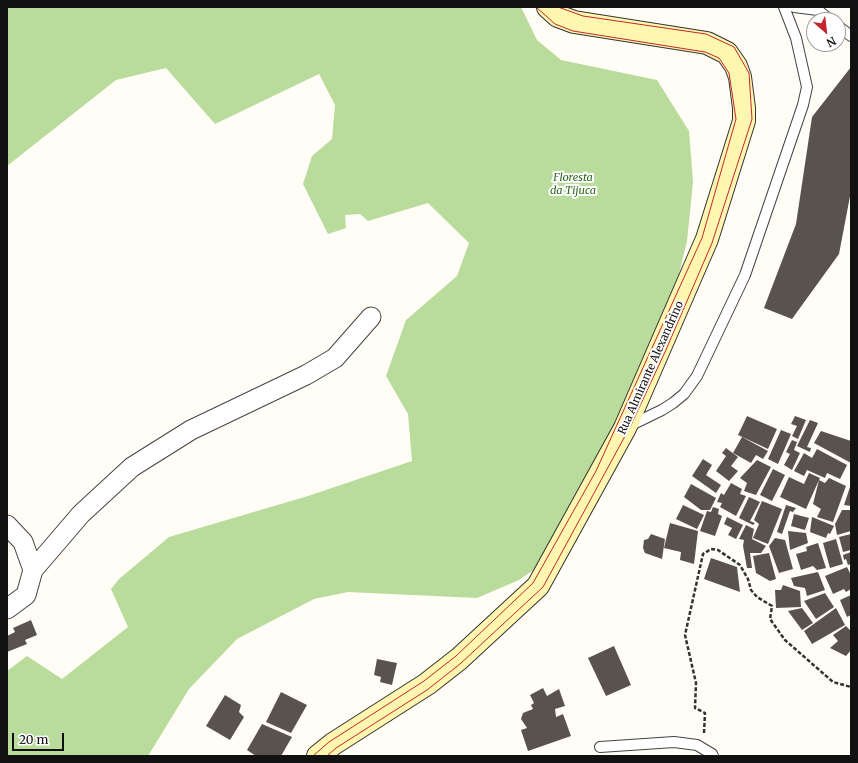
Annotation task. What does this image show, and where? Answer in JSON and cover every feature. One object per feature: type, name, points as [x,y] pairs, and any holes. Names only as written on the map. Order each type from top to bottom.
[{"type":"street","name":"Rua Almirante Alexandrino","points":[[318,756],[333,744],[427,684],[459,659],[538,586],[625,428],[707,239],[744,121],[740,77],[736,66],[726,53],[707,43],[574,22],[558,16],[550,8]]},
{"type":"street","points":[[7,609],[26,595],[33,570],[81,514],[132,467],[191,430],[306,375],[335,358],[371,317]]},
{"type":"street","points":[[7,525],[23,542],[33,570]]},
{"type":"lane","points":[[625,428],[662,410],[684,394],[697,376],[745,276],[803,105],[807,87],[796,38],[784,7]]},
{"type":"lane","points":[[794,7],[818,10],[820,12]]},
{"type":"lane","points":[[600,747],[674,742],[697,745],[712,755]]},
{"type":"path","points":[[712,755],[710,738],[704,734],[705,713],[695,708],[696,683],[685,635],[703,554],[711,549],[718,550],[740,565],[748,579],[751,590],[757,597],[772,606],[770,619],[785,640],[832,682],[851,687]]},
{"type":"green space","name":"Floresta da Tijuca","points":[[7,7],[521,7],[537,40],[561,60],[657,80],[689,131],[693,182],[687,241],[669,315],[605,465],[538,567],[519,580],[477,598],[348,592],[314,599],[237,639],[189,689],[148,756],[7,756],[7,671],[27,656],[62,679],[128,627],[111,589],[119,579],[169,537],[308,496],[412,461],[408,414],[386,376],[406,320],[457,276],[469,243],[428,203],[368,221],[360,214],[345,215],[346,228],[328,234],[303,184],[312,156],[332,139],[335,105],[319,74],[215,124],[166,68],[116,80],[7,166]]},
{"type":"building","points":[[851,67],[851,191],[839,254],[792,319],[764,308],[796,224],[812,117]]},
{"type":"building","points":[[747,416],[777,429],[768,449],[738,435]]},
{"type":"building","points":[[795,416],[806,420],[798,439],[792,436],[797,426],[791,424]]},
{"type":"building","points":[[810,420],[818,423],[807,447],[811,448],[810,452],[797,446]]},
{"type":"building","points":[[781,430],[791,434],[778,464],[768,459]]},
{"type":"building","points":[[821,431],[851,441],[851,463],[814,443]]},
{"type":"building","points":[[742,437],[768,451],[763,459],[756,455],[751,463],[733,453]]},
{"type":"building","points":[[792,440],[797,442],[794,450],[800,453],[792,470],[784,465],[790,454],[786,452]]},
{"type":"building","points":[[726,448],[738,457],[731,466],[738,471],[729,481],[716,471],[726,456],[722,453]]},
{"type":"building","points":[[817,449],[847,465],[840,479],[827,473],[825,478],[807,470],[804,476],[794,471],[804,453],[812,458]]},
{"type":"building","points":[[703,459],[712,465],[706,475],[721,485],[716,493],[692,476]]},
{"type":"building","points":[[757,460],[771,467],[756,495],[744,491],[747,483],[740,478]]},
{"type":"building","points":[[773,469],[785,475],[772,501],[760,495]]},
{"type":"building","points":[[809,473],[820,478],[806,509],[780,497],[789,477],[804,484]]},
{"type":"building","points":[[829,478],[846,486],[833,522],[817,517],[821,509],[813,504],[819,480],[825,483]]},
{"type":"building","points":[[731,483],[742,489],[740,494],[746,496],[736,516],[720,507],[722,503],[717,502],[721,493],[724,495]]},
{"type":"building","points":[[691,484],[716,498],[710,510],[701,510],[684,497]]},
{"type":"building","points":[[851,484],[851,506],[844,505]]},
{"type":"building","points":[[749,497],[760,502],[750,521],[755,523],[753,525],[739,518]]},
{"type":"building","points":[[762,501],[782,509],[768,544],[753,538],[759,524],[754,520]]},
{"type":"building","points":[[683,505],[704,515],[697,529],[676,519]]},
{"type":"building","points":[[786,505],[796,508],[793,512],[790,511],[782,534],[777,532]]},
{"type":"building","points":[[713,507],[719,509],[718,514],[722,516],[715,536],[700,531],[707,511],[711,512]]},
{"type":"building","points":[[842,510],[850,510],[851,531],[837,535],[835,524]]},
{"type":"building","points":[[794,514],[809,518],[805,530],[791,526]]},
{"type":"building","points":[[727,517],[743,525],[736,539],[728,535],[732,528],[724,524]]},
{"type":"building","points":[[812,517],[834,526],[826,538],[810,532]]},
{"type":"building","points":[[670,523],[698,531],[694,564],[680,560],[681,552],[664,548]]},
{"type":"building","points":[[746,525],[754,529],[752,539],[766,546],[761,553],[750,553],[752,568],[747,568],[743,546],[744,540],[739,539]]},
{"type":"building","points":[[788,531],[806,533],[808,543],[790,550]]},
{"type":"building","points":[[651,534],[665,539],[662,559],[645,553],[643,548],[644,540],[648,539]]},
{"type":"building","points":[[851,534],[851,550],[843,552],[839,537]]},
{"type":"building","points":[[775,538],[785,540],[793,569],[779,573],[769,546]]},
{"type":"building","points":[[836,539],[843,564],[830,568],[823,543]]},
{"type":"building","points":[[818,543],[826,568],[817,570],[813,566],[801,570],[796,554],[807,551],[806,547]]},
{"type":"building","points":[[851,552],[851,564],[848,565],[846,559],[844,560],[843,555]]},
{"type":"building","points":[[769,553],[776,579],[770,581],[756,573],[753,556]]},
{"type":"building","points":[[711,558],[737,567],[740,592],[704,579]]},
{"type":"building","points":[[847,567],[851,575],[851,589],[846,592],[844,589],[833,594],[825,576]]},
{"type":"building","points":[[818,572],[825,590],[807,596],[805,588],[794,586],[791,578]]},
{"type":"building","points":[[783,585],[800,591],[801,607],[776,608],[775,590],[781,590]]},
{"type":"building","points":[[825,593],[834,607],[816,619],[804,601]]},
{"type":"building","points":[[851,595],[851,615],[847,617],[840,600]]},
{"type":"building","points":[[802,608],[813,623],[802,630],[788,611]]},
{"type":"building","points":[[836,608],[845,625],[812,644],[804,631]]},
{"type":"building","points":[[31,620],[37,635],[25,640],[27,644],[7,652],[7,636],[15,632],[13,628]]},
{"type":"building","points":[[846,626],[851,631],[851,650],[846,656],[830,648],[838,641],[833,635]]},
{"type":"building","points":[[614,646],[631,685],[606,696],[588,658]]},
{"type":"building","points":[[377,659],[397,663],[392,685],[380,682],[381,677],[374,675]]},
{"type":"building","points":[[543,688],[547,696],[559,689],[565,706],[555,709],[556,717],[563,714],[571,736],[528,751],[521,730],[527,728],[521,719],[523,713],[533,709],[531,705],[534,703],[530,695]]},
{"type":"building","points":[[281,692],[307,705],[291,733],[266,722]]},
{"type":"building","points":[[225,695],[241,705],[239,712],[244,717],[230,740],[206,726]]},
{"type":"building","points":[[262,724],[292,737],[281,756],[256,756],[247,750]]},
{"type":"tram line","points":[[313,756],[329,742],[424,681],[456,656],[533,583],[596,471],[702,238],[736,119],[729,73],[719,58],[705,52],[573,31],[555,24],[536,7]]},
{"type":"tram line","points":[[327,756],[336,748],[427,690],[460,664],[543,587],[631,425],[665,352],[712,243],[752,119],[749,73],[734,47],[706,34],[583,16],[558,7]]}]
